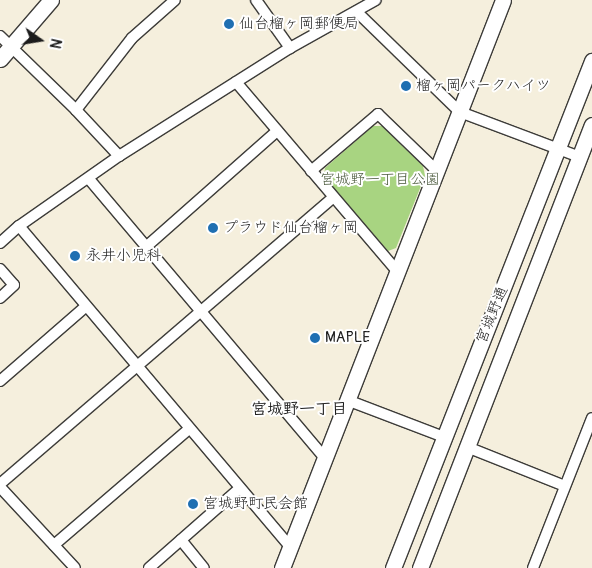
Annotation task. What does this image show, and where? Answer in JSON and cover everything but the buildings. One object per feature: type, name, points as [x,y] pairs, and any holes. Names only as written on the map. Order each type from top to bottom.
[{"type":"street","points":[[0,59],[5,42],[51,0]]},
{"type":"street","points":[[76,110],[132,38],[175,0]]},
{"type":"street","points":[[256,0],[290,48]]},
{"type":"street","points":[[0,242],[19,226],[119,156],[290,48],[376,0]]},
{"type":"street","points":[[282,568],[503,0]]},
{"type":"street","points":[[356,12],[460,112],[580,157]]},
{"type":"street","points":[[5,42],[76,110],[119,156]]},
{"type":"street","name":"宮城野通","points":[[395,563],[592,61]]},
{"type":"street","points":[[236,82],[397,271]]},
{"type":"street","points":[[311,171],[378,114],[436,170]]},
{"type":"street","name":"宮城野通","points":[[420,568],[592,125]]},
{"type":"street","points":[[147,246],[277,131]]},
{"type":"street","points":[[88,179],[147,246],[200,312],[325,458]]},
{"type":"street","points":[[75,568],[0,485],[333,198]]},
{"type":"street","points":[[19,226],[85,307],[290,548]]},
{"type":"street","points":[[0,270],[14,285],[0,298]]},
{"type":"street","points":[[0,381],[85,307]]},
{"type":"street","points":[[347,400],[444,437]]},
{"type":"street","points":[[533,568],[592,418]]},
{"type":"street","points":[[54,545],[189,429]]},
{"type":"street","points":[[467,448],[565,486]]},
{"type":"street","points":[[149,568],[239,489]]},
{"type":"street","points":[[181,540],[204,568]]},
{"type":"street","points":[[395,563],[420,568]]},
{"type":"green space","name":"宮城野一丁目公園","points":[[373,126],[382,126],[423,166],[425,176],[396,248],[388,251],[324,177],[325,168]]},
{"type":"place","name":"仙台榴ヶ岡郵便局","points":[[229,24]]},
{"type":"place","name":"榴ヶ岡パークハイツ","points":[[406,86]]},
{"type":"place","name":"プラウド仙台榴ヶ岡","points":[[213,228]]},
{"type":"place","name":"永井小児科","points":[[75,256]]},
{"type":"place","name":"MAPLE","points":[[315,338]]},
{"type":"place","name":"宮城野町民会館","points":[[193,504]]},
{"type":"district","name":"宮城野一丁目","points":[[299,409]]}]
